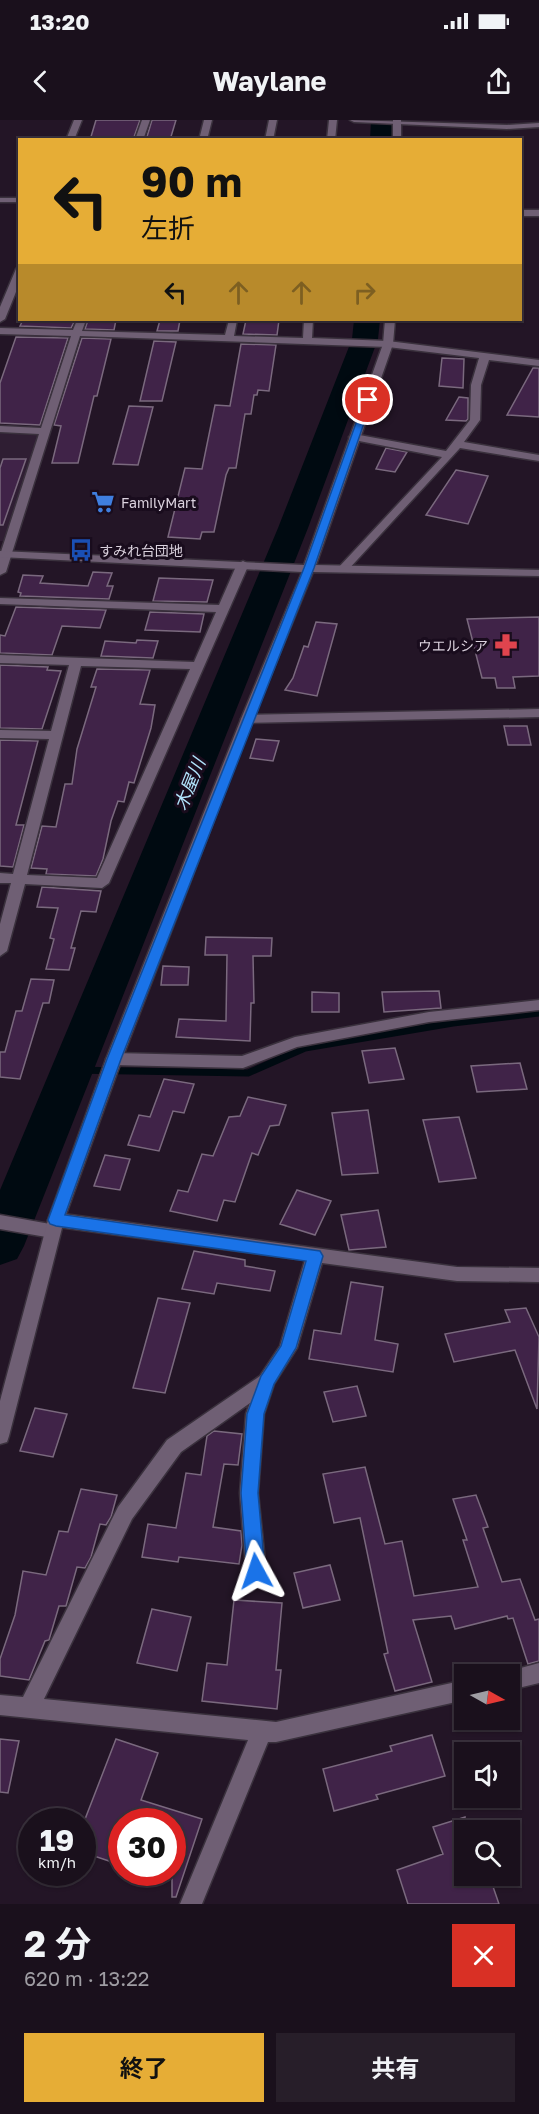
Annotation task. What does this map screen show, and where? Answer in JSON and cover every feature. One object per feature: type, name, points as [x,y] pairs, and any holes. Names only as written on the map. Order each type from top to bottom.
[{"type":"street","points":[[71,138],[78,120]]},
{"type":"street","points":[[140,138],[146,120]]},
{"type":"street","points":[[204,138],[208,120]]},
{"type":"street","points":[[269,138],[273,120]]},
{"type":"street","points":[[331,138],[333,120]]},
{"type":"street","points":[[354,120],[507,127],[539,125]]},
{"type":"street","points":[[397,121],[397,138]]},
{"type":"street","points":[[0,200],[18,200]]},
{"type":"street","points":[[522,213],[539,213]]},
{"type":"street","points":[[0,320],[18,274]]},
{"type":"street","points":[[0,572],[3,555],[81,321]]},
{"type":"street","points":[[229,338],[233,321]]},
{"type":"street","points":[[307,341],[309,321]]},
{"type":"street","points":[[0,1436],[54,1225],[114,1059],[247,719],[309,568],[388,344],[390,321]]},
{"type":"street","points":[[0,331],[154,332],[229,338],[388,344],[539,363]]},
{"type":"street","points":[[342,570],[449,455],[475,420],[476,384],[485,356]]},
{"type":"street","points":[[0,429],[45,431]]},
{"type":"street","points":[[354,437],[449,455]]},
{"type":"street","points":[[458,444],[539,458]]},
{"type":"street","points":[[3,555],[342,570],[539,573]]},
{"type":"street","points":[[0,878],[102,883],[223,609],[246,565]]},
{"type":"street","points":[[0,601],[223,609]]},
{"type":"street","points":[[0,659],[198,666]]},
{"type":"street","points":[[0,951],[76,662]]},
{"type":"street","points":[[247,719],[539,713]]},
{"type":"street","points":[[0,734],[57,735]]},
{"type":"street","points":[[114,1059],[243,1062],[295,1042],[429,1017],[539,1005]]},
{"type":"street","points":[[0,1222],[34,1226],[54,1225],[456,1274],[539,1275]]},
{"type":"street","points":[[256,1571],[249,1493],[255,1414],[267,1381],[288,1348],[315,1256]]},
{"type":"street","points":[[29,1707],[125,1513],[174,1446],[267,1381]]},
{"type":"street","points":[[520,1678],[539,1673]]},
{"type":"street","points":[[0,1705],[276,1732],[454,1692]]},
{"type":"street","points":[[191,1904],[262,1731]]},
{"type":"shaded area","points":[[0,433],[39,435],[3,541],[0,541]]},
{"type":"building","points":[[96,120],[140,120],[134,138],[91,138]]},
{"type":"building","points":[[152,120],[176,120],[171,138],[147,138]]},
{"type":"building","points":[[22,321],[74,321],[71,328],[20,326]]},
{"type":"building","points":[[88,321],[116,321],[114,330],[85,329]]},
{"type":"building","points":[[160,321],[180,321],[178,331],[157,331]]},
{"type":"building","points":[[246,321],[279,321],[277,335],[243,334]]},
{"type":"building","points":[[16,337],[68,338],[40,425],[0,423],[0,383]]},
{"type":"building","points":[[82,338],[111,339],[78,463],[52,463],[61,426],[54,425]]},
{"type":"building","points":[[154,341],[176,342],[162,401],[140,401]]},
{"type":"building","points":[[241,344],[276,345],[269,391],[258,390],[257,395],[254,395],[251,414],[245,414],[236,468],[229,468],[226,475],[214,532],[202,532],[200,539],[168,537],[185,468],[202,469],[215,405],[230,406]]},
{"type":"building","points":[[442,358],[464,359],[463,388],[439,386]]},
{"type":"building","points":[[533,368],[539,368],[539,417],[507,415]]},
{"type":"building","points":[[459,397],[468,398],[468,419],[466,421],[446,420]]},
{"type":"building","points":[[129,406],[153,407],[138,465],[113,464]]},
{"type":"building","points":[[386,448],[407,452],[395,472],[376,469]]},
{"type":"building","points":[[3,459],[26,459],[3,525],[0,525],[0,468]]},
{"type":"building","points":[[456,470],[488,476],[468,524],[426,515]]},
{"type":"building","points":[[93,572],[112,573],[107,586],[113,586],[109,599],[20,596],[21,593],[18,592],[23,575],[43,576],[40,583],[88,586]]},
{"type":"building","points":[[159,578],[213,580],[207,602],[153,601]]},
{"type":"building","points":[[16,607],[106,610],[100,628],[62,626],[52,655],[0,653],[0,635],[5,636]]},
{"type":"building","points":[[150,612],[204,614],[200,632],[145,630]]},
{"type":"building","points":[[539,617],[539,676],[513,677],[515,688],[497,688],[495,678],[482,678],[467,619]]},
{"type":"building","points":[[316,622],[337,624],[317,696],[285,690],[293,678],[304,646],[308,647]]},
{"type":"building","points":[[137,640],[158,641],[153,658],[101,656],[105,641],[136,643]]},
{"type":"building","points":[[0,665],[48,667],[47,670],[61,671],[42,729],[0,728]]},
{"type":"building","points":[[97,669],[150,670],[140,704],[155,705],[151,728],[134,783],[129,782],[124,802],[118,801],[103,859],[96,876],[46,874],[47,869],[31,868],[42,826],[56,827],[65,784],[72,784],[77,749],[96,687],[91,687]]},
{"type":"building","points":[[504,726],[527,726],[531,745],[508,745]]},
{"type":"building","points":[[256,739],[279,741],[273,761],[250,758]]},
{"type":"building","points":[[0,740],[38,741],[16,825],[24,825],[13,867],[0,866]]},
{"type":"building","points":[[42,887],[101,891],[96,912],[81,911],[71,948],[75,948],[69,970],[46,969],[54,939],[50,938],[58,908],[37,907]]},
{"type":"building","points":[[206,937],[272,938],[271,956],[253,956],[254,1003],[251,1003],[250,1041],[176,1037],[179,1019],[226,1021],[227,955],[205,955]]},
{"type":"building","points":[[163,966],[189,967],[188,985],[161,985]]},
{"type":"building","points":[[31,979],[54,980],[49,1003],[43,1003],[20,1079],[0,1077],[0,1052],[5,1052],[16,1011],[22,1011]]},
{"type":"building","points":[[439,991],[441,1008],[384,1012],[382,992]]},
{"type":"building","points":[[312,992],[339,993],[339,1012],[312,1012]]},
{"type":"building","points":[[395,1048],[404,1079],[369,1083],[362,1051]]},
{"type":"building","points":[[520,1063],[527,1089],[477,1092],[471,1066]]},
{"type":"building","points":[[164,1079],[194,1084],[184,1113],[173,1111],[159,1151],[128,1145],[139,1115],[150,1117]]},
{"type":"building","points":[[248,1097],[286,1105],[279,1125],[270,1126],[258,1155],[252,1153],[235,1202],[224,1200],[217,1221],[170,1211],[178,1190],[188,1192],[202,1154],[213,1156],[229,1117],[240,1116]]},
{"type":"building","points":[[368,1110],[378,1173],[342,1175],[332,1113]]},
{"type":"building","points":[[459,1117],[476,1178],[439,1182],[423,1120]]},
{"type":"building","points":[[105,1155],[130,1159],[120,1190],[94,1186]]},
{"type":"building","points":[[297,1190],[331,1201],[315,1235],[280,1224]]},
{"type":"building","points":[[378,1210],[386,1247],[349,1250],[341,1215]]},
{"type":"building","points":[[194,1251],[245,1260],[245,1266],[275,1271],[270,1291],[217,1283],[214,1294],[182,1289]]},
{"type":"building","points":[[351,1282],[383,1287],[375,1340],[398,1344],[393,1372],[309,1359],[314,1330],[341,1334]]},
{"type":"building","points":[[158,1298],[190,1303],[165,1393],[133,1388]]},
{"type":"building","points":[[526,1308],[539,1337],[537,1409],[515,1350],[454,1362],[445,1334],[510,1322],[505,1310]]},
{"type":"building","points":[[357,1386],[366,1416],[333,1422],[324,1392]]},
{"type":"building","points":[[35,1408],[67,1414],[53,1457],[20,1451]]},
{"type":"building","points":[[214,1431],[242,1434],[238,1465],[224,1464],[213,1527],[241,1531],[242,1545],[239,1564],[179,1557],[178,1562],[142,1557],[148,1524],[176,1528],[186,1473],[201,1475],[207,1436]]},
{"type":"building","points":[[365,1467],[385,1544],[402,1541],[414,1596],[478,1587],[463,1540],[467,1540],[453,1499],[476,1495],[488,1527],[483,1528],[502,1582],[520,1579],[535,1620],[539,1619],[539,1661],[528,1664],[513,1618],[508,1619],[507,1616],[455,1629],[451,1616],[413,1620],[432,1682],[395,1691],[384,1654],[388,1653],[360,1518],[334,1523],[323,1474]]},
{"type":"building","points":[[81,1489],[117,1495],[111,1517],[106,1525],[100,1524],[91,1557],[85,1568],[77,1567],[66,1606],[59,1606],[49,1640],[45,1641],[29,1680],[0,1676],[0,1659],[15,1615],[23,1571],[46,1575],[59,1531],[68,1532]]},
{"type":"building","points":[[330,1565],[340,1600],[303,1608],[294,1573]]},
{"type":"building","points":[[234,1600],[282,1603],[276,1670],[281,1670],[277,1709],[202,1701],[207,1663],[227,1665]]},
{"type":"building","points":[[152,1609],[191,1617],[177,1671],[137,1663]]},
{"type":"building","points":[[432,1735],[445,1776],[376,1795],[378,1799],[334,1811],[323,1769],[392,1751],[390,1746]]},
{"type":"building","points":[[0,1739],[19,1741],[8,1793],[0,1792]]},
{"type":"building","points":[[116,1739],[158,1753],[141,1800],[167,1808],[108,1808],[108,1861],[96,1857],[96,1808],[89,1808]]},
{"type":"building","points":[[186,1814],[202,1819],[186,1867]]},
{"type":"building","points":[[454,1820],[454,1886],[493,1886],[499,1904],[408,1904],[397,1870],[443,1854],[433,1827]]},
{"type":"building","points":[[172,1886],[180,1886],[176,1897],[172,1897]]},
{"type":"waterway","name":"木屋川","points":[[381,138],[382,120]]},
{"type":"waterway","name":"木屋川","points":[[0,1246],[293,528],[365,339],[367,321]]},
{"type":"waterway","points":[[71,1070],[248,1073],[305,1048],[453,1023],[539,1013]]},
{"type":"place","name":"FamilyMart","points":[[103,502]]},
{"type":"place","name":"すみれ台団地","points":[[81,550]]},
{"type":"place","name":"ウエルシア","points":[[506,645]]},
{"type":"route","points":[[256,1571],[249,1493],[255,1414],[267,1381],[288,1348],[315,1256],[56,1220],[114,1059],[247,719],[309,568],[368,400]]}]
